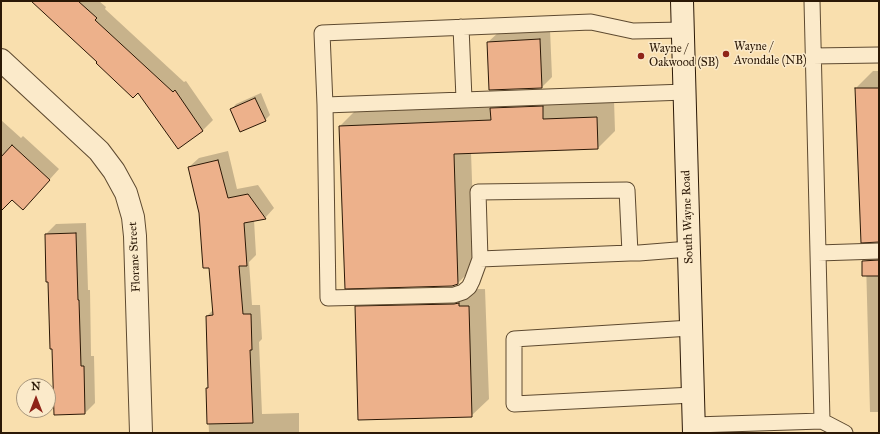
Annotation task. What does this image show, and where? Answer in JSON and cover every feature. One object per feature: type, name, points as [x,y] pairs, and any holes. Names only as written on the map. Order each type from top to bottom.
[{"type":"main road","name":"South Wayne Road","points":[[682,1],[694,429]]},
{"type":"main road","name":"Florane Street","points":[[1,60],[99,151],[114,171],[126,193],[133,217],[135,236],[141,433]]},
{"type":"lane","points":[[812,1],[822,421]]},
{"type":"lane","points":[[630,253],[627,190],[478,192],[480,259],[472,281],[463,292],[454,295],[328,298],[325,105],[322,33],[591,22],[633,31],[683,30]]},
{"type":"lane","points":[[461,27],[464,100]]},
{"type":"lane","points":[[813,56],[879,55]]},
{"type":"lane","points":[[325,105],[685,92]]},
{"type":"lane","points":[[480,259],[689,249]]},
{"type":"lane","points":[[818,253],[879,251]]},
{"type":"lane","points":[[691,328],[514,338],[514,404],[693,395]]},
{"type":"lane","points":[[694,429],[822,421],[845,433]]},
{"type":"building","points":[[31,1],[78,1],[97,18],[95,20],[173,92],[175,90],[203,131],[178,149],[138,93],[133,98],[96,63],[97,62]]},
{"type":"building","points":[[540,39],[542,88],[489,90],[487,42]]},
{"type":"building","points":[[855,88],[879,88],[879,242],[861,243]]},
{"type":"building","points":[[255,98],[266,121],[240,132],[230,109]]},
{"type":"building","points":[[543,106],[543,119],[597,117],[598,149],[454,154],[458,284],[452,286],[345,289],[339,126],[491,120],[490,108]]},
{"type":"building","points":[[12,145],[50,180],[23,210],[12,200],[1,211],[1,157]]},
{"type":"building","points":[[218,160],[228,198],[248,194],[266,219],[244,223],[247,266],[239,266],[243,314],[251,314],[252,350],[250,350],[253,423],[207,424],[206,388],[208,388],[206,316],[213,315],[209,268],[203,268],[199,213],[188,167]]},
{"type":"building","points":[[76,233],[81,366],[84,366],[85,414],[56,415],[56,378],[53,378],[52,349],[50,349],[45,234]]},
{"type":"building","points":[[879,260],[879,276],[862,276],[862,261]]},
{"type":"building","points":[[459,303],[459,306],[469,306],[472,417],[358,420],[355,306]]},
{"type":"place","name":"Wayne / Avondale (NB)","points":[[726,54]]},
{"type":"place","name":"Wayne / Oakwood (SB)","points":[[641,56]]}]
